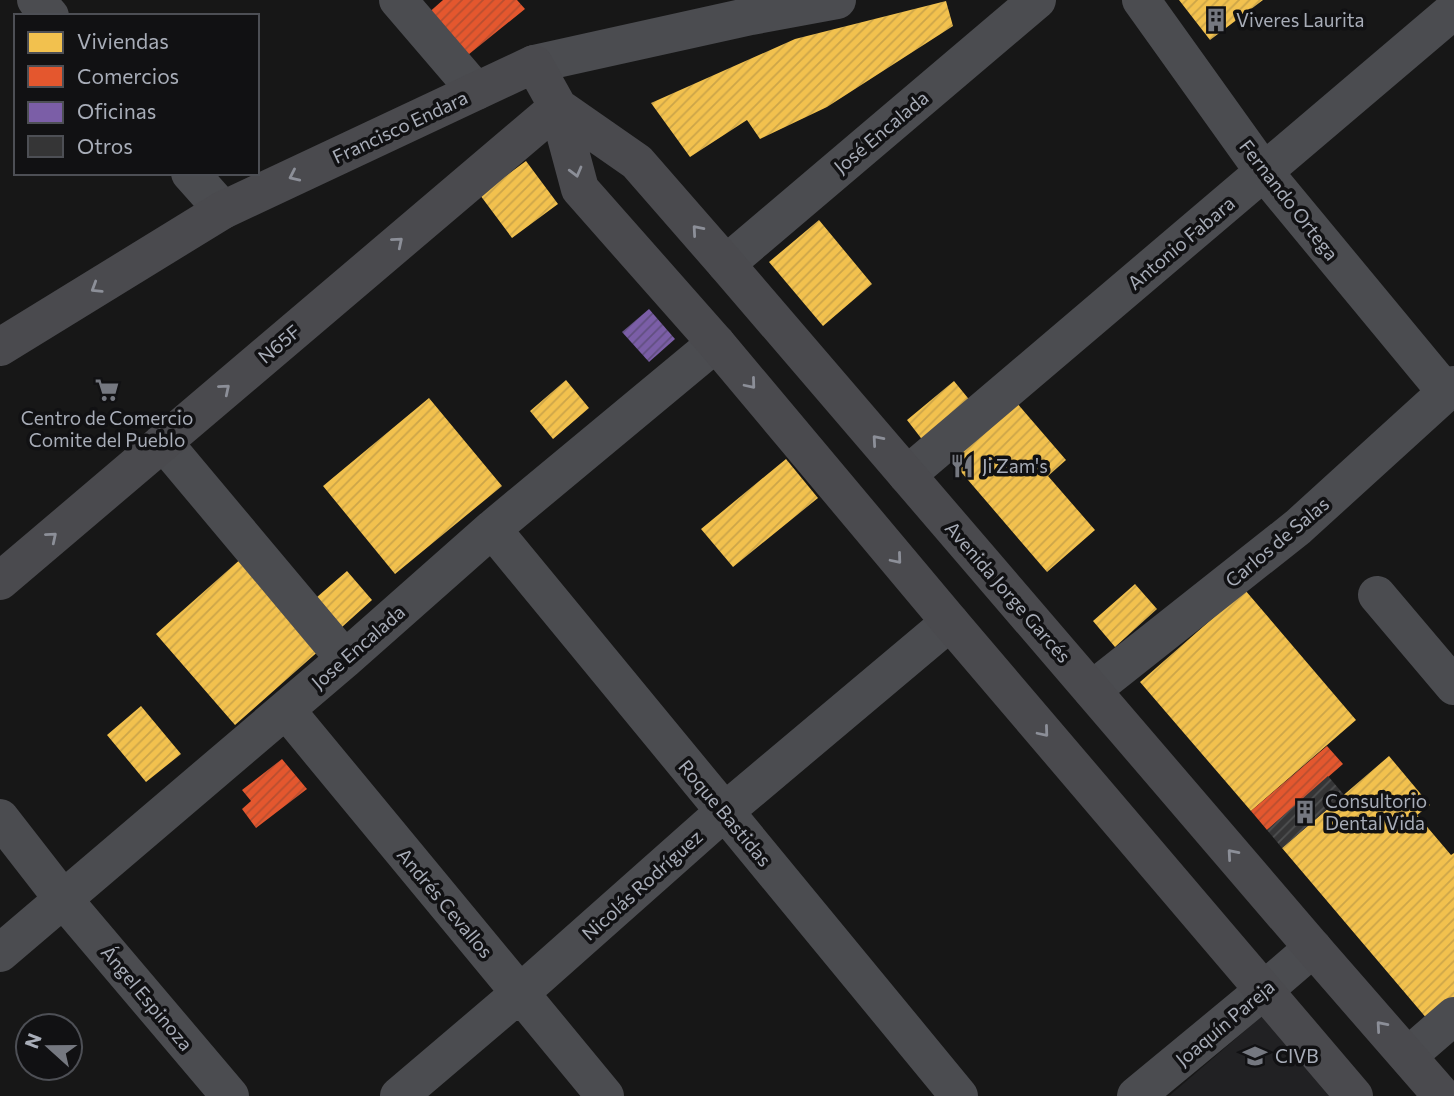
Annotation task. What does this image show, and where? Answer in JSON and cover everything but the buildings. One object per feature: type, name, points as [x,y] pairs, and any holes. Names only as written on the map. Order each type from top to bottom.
[{"type":"street","points":[[36,0],[48,14]]},
{"type":"street","points":[[398,0],[476,91]]},
{"type":"street","name":"Francisco Endara","points":[[0,347],[223,210],[534,64],[744,8],[837,0]]},
{"type":"street","name":"José Encalada","points":[[726,264],[1037,0]]},
{"type":"street","name":"Fernando Ortega","points":[[1141,0],[1264,172],[1450,389]]},
{"type":"street","name":"Antonio Fabara","points":[[907,475],[1454,10]]},
{"type":"street","name":"Avenida Jorge Garcés","points":[[534,64],[558,107],[580,189],[716,343],[1354,1096]]},
{"type":"street","name":"Avenida Jorge Garcés","points":[[558,107],[637,162],[1442,1096]]},
{"type":"street","name":"N65F","points":[[0,581],[558,107]]},
{"type":"street","points":[[192,175],[223,210]]},
{"type":"street","name":"Jose Encalada","points":[[0,953],[286,710],[492,529],[716,343]]},
{"type":"street","name":"Carlos de Salas","points":[[1092,690],[1298,527],[1450,389]]},
{"type":"street","points":[[163,442],[345,659]]},
{"type":"street","name":"Roque Bastidas","points":[[492,529],[959,1096]]},
{"type":"street","points":[[1377,596],[1454,686]]},
{"type":"street","name":"Nicolás Rodríguez","points":[[399,1096],[520,993],[724,811],[950,622]]},
{"type":"street","name":"Andrés Cevallos","points":[[286,710],[605,1096]]},
{"type":"street","name":"Ángel Espinoza","points":[[0,818],[64,899],[230,1096]]},
{"type":"street","name":"Joaquín Pareja","points":[[1136,1096],[1313,948]]},
{"type":"street","points":[[1408,1056],[1454,1016]]},
{"type":"shaded area","name":"CIVB","points":[[1262,1016],[1329,1096],[1169,1096]]},
{"type":"place","name":"Viveres Laurita","points":[[1216,20]]},
{"type":"place","name":"Centro de Comercio Comite del Pueblo","points":[[107,390]]},
{"type":"place","name":"Ji Zam's","points":[[962,466]]},
{"type":"place","name":"Consultorio Dental Vida","points":[[1305,812]]},
{"type":"place","name":"CIVB","points":[[1255,1056]]}]
